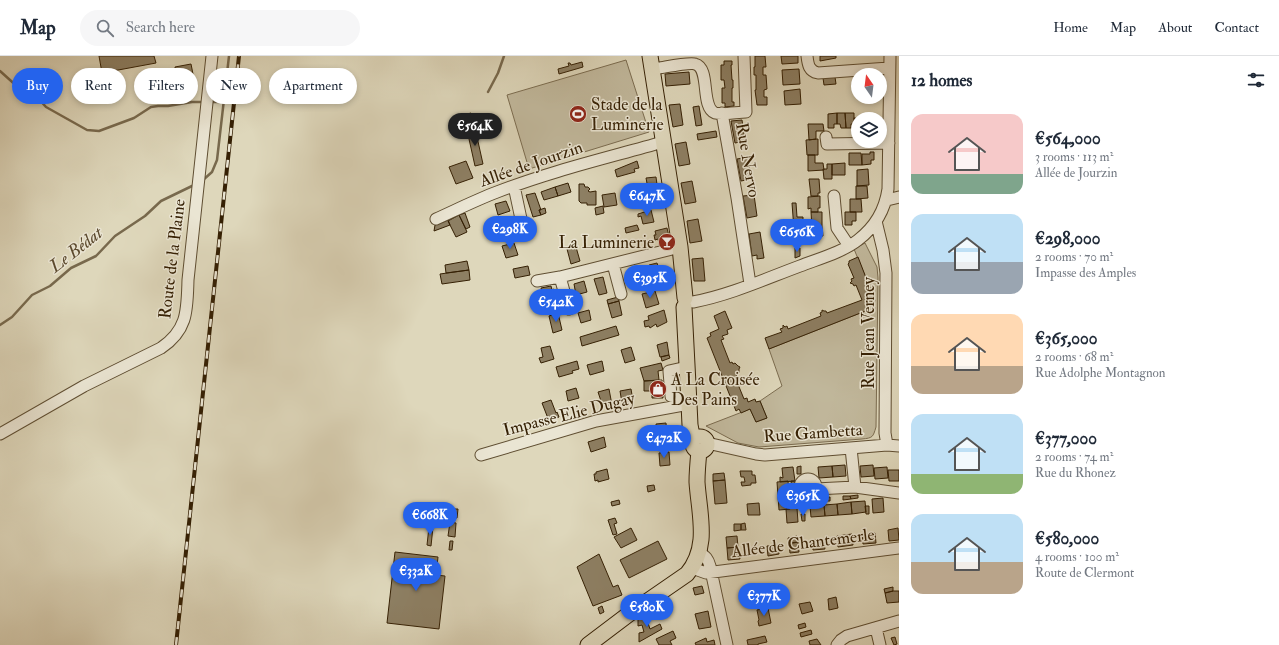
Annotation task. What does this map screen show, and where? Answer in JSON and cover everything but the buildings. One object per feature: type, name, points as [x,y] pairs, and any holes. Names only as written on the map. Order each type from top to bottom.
[{"type":"main road","points":[[655,60],[663,142],[689,303],[687,367],[690,425],[701,443]]},
{"type":"main road","points":[[588,645],[629,614],[687,574],[698,558],[702,538],[697,480],[701,443],[696,421],[686,247],[655,60]]},
{"type":"street","name":"Route de la Plaine","points":[[0,434],[84,386],[161,348],[171,341],[178,333],[184,322],[187,300],[212,56]]},
{"type":"street","points":[[655,60],[695,64],[701,67],[708,104],[711,110],[715,113],[746,112],[744,56]]},
{"type":"street","points":[[807,56],[809,67],[812,72],[818,73],[889,68]]},
{"type":"street","points":[[689,303],[703,300],[750,284],[849,246],[858,240],[876,221],[887,200],[889,143],[894,130],[889,68],[890,56]]},
{"type":"street","name":"Rue Nervo","points":[[722,113],[738,198],[750,284]]},
{"type":"street","points":[[826,137],[827,144],[889,143]]},
{"type":"street","name":"Allée de Jourzin","points":[[436,219],[482,198],[514,186],[578,165],[663,142]]},
{"type":"street","points":[[514,186],[524,233]]},
{"type":"street","points":[[834,196],[837,228],[849,246]]},
{"type":"street","points":[[887,200],[899,197]]},
{"type":"street","name":"Rue Jean Verney","points":[[876,221],[883,250],[886,273],[885,433],[887,445]]},
{"type":"street","points":[[537,281],[560,277],[680,247]]},
{"type":"street","points":[[613,264],[622,294]]},
{"type":"street","points":[[560,277],[568,310]]},
{"type":"street","name":"Impasse Elie Dugay","points":[[481,455],[596,421],[688,401]]},
{"type":"street","name":"Rue Gambetta","points":[[701,443],[765,455],[887,445],[899,446]]},
{"type":"street","points":[[851,448],[855,487]]},
{"type":"street","points":[[816,489],[855,487],[899,493]]},
{"type":"street","name":"Allée de Chantemerle","points":[[692,568],[699,571],[712,572],[899,548]]},
{"type":"street","points":[[699,553],[708,559],[712,572],[727,645]]},
{"type":"street","points":[[837,645],[847,636],[899,621]]},
{"type":"street","points":[[876,628],[880,645]]},
{"type":"shaded area","name":"Stade de la Luminerie","points":[[626,60],[649,132],[529,169],[507,95]]},
{"type":"shaded area","points":[[865,243],[877,267],[878,278],[876,427],[872,436],[862,439],[759,447],[738,443],[706,426],[750,409],[756,422],[767,418],[760,401],[782,386],[769,349],[868,310],[866,304],[875,300],[854,249]]},
{"type":"waterway","name":"Le Bédat","points":[[203,180],[212,172],[217,160],[229,56]]},
{"type":"waterway","points":[[488,92],[498,73],[504,56]]},
{"type":"waterway","points":[[0,71],[20,89],[37,97],[46,107],[87,130],[99,131],[134,118],[151,107],[204,102]]},
{"type":"waterway","name":"Le Bédat","points":[[0,325],[12,317],[32,295],[50,286],[71,268],[96,256],[115,236],[145,216],[161,201],[192,186]]},
{"type":"railway","points":[[176,645],[239,56]]},
{"type":"place","name":"Stade de la Luminerie","points":[[578,114]]},
{"type":"place","name":"La Luminerie","points":[[667,242]]},
{"type":"place","name":"A La Croisée Des Pains","points":[[658,389]]}]
